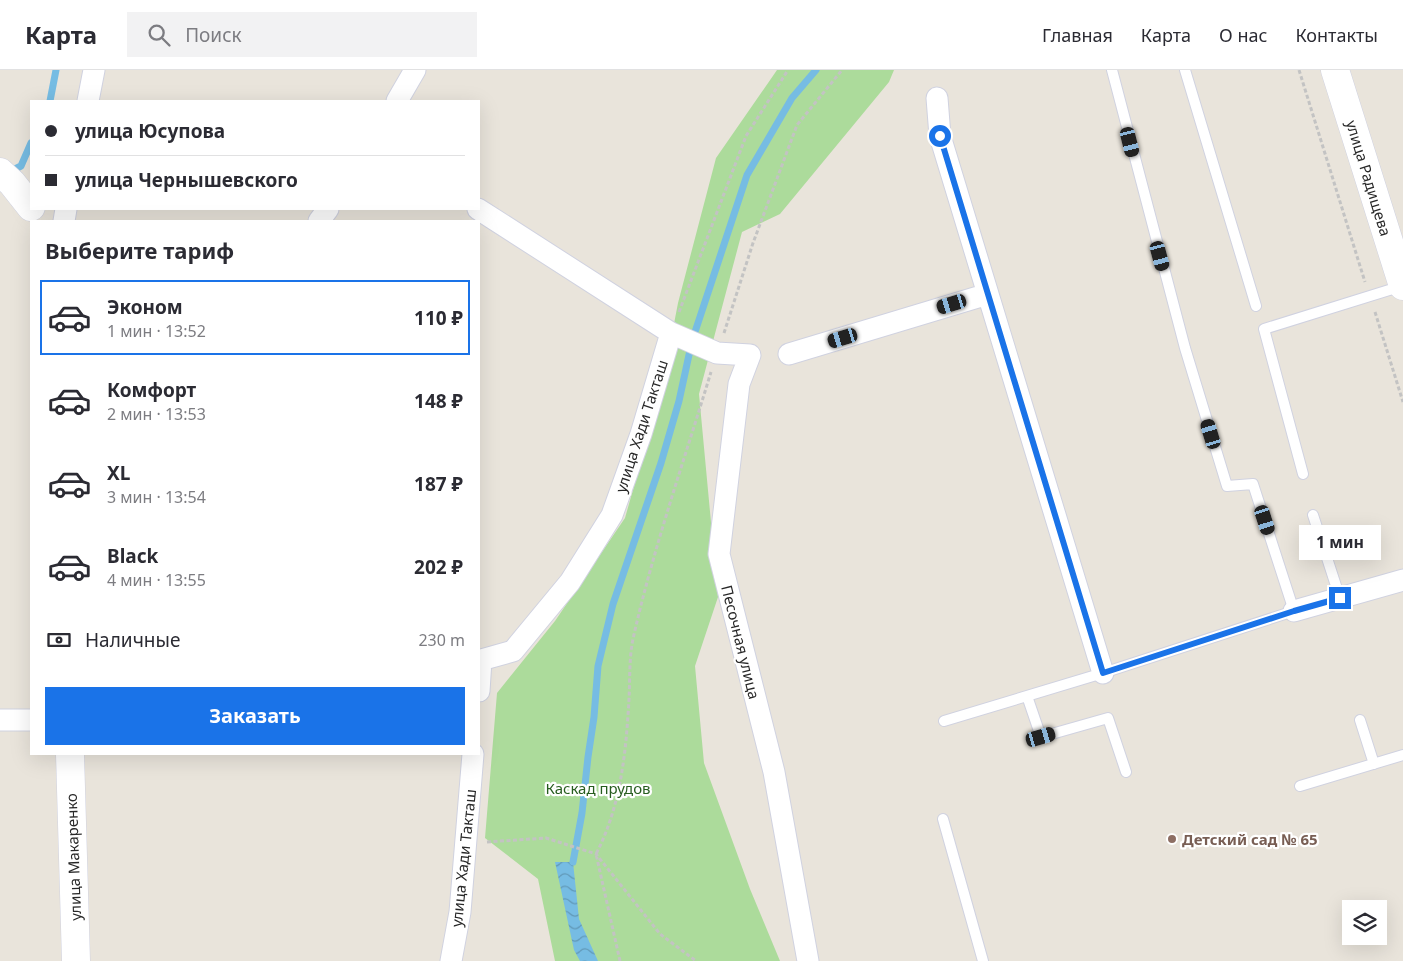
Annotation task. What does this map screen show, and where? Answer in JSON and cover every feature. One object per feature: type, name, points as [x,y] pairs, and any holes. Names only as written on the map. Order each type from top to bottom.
[{"type":"street","points":[[88,100],[94,70]]},
{"type":"street","points":[[398,100],[415,70]]},
{"type":"street","name":"улица Радищева","points":[[1335,70],[1403,286]]},
{"type":"street","points":[[937,98],[940,136],[1103,673]]},
{"type":"street","points":[[6,178],[30,206]]},
{"type":"street","points":[[34,210],[41,220]]},
{"type":"street","points":[[480,210],[671,333],[717,353]]},
{"type":"street","points":[[789,354],[988,294]]},
{"type":"street","name":"улица Хади Такташ","points":[[480,657],[513,651],[570,582],[612,515],[640,434],[671,333]]},
{"type":"street","name":"Песочная улица","points":[[717,353],[750,355],[739,384],[719,554],[774,772],[808,961]]},
{"type":"street","points":[[1294,611],[1403,580]]},
{"type":"street","points":[[0,720],[30,720]]},
{"type":"street","name":"улица Макаренко","points":[[70,755],[76,961]]},
{"type":"street","name":"улица Хади Такташ","points":[[451,961],[460,912],[474,755]]},
{"type":"lane","points":[[944,722],[1294,611],[1253,484],[1227,486],[1185,348],[1112,70]]},
{"type":"lane","points":[[1185,70],[1256,306]]},
{"type":"lane","points":[[1303,474],[1264,329],[1403,286]]},
{"type":"lane","points":[[1313,515],[1340,598]]},
{"type":"lane","points":[[1027,696],[1041,737],[1108,718],[1126,772]]},
{"type":"lane","points":[[1360,720],[1374,764]]},
{"type":"lane","points":[[1300,786],[1403,755]]},
{"type":"lane","points":[[943,819],[983,961]]},
{"type":"path","points":[[671,333],[746,136],[788,70]]},
{"type":"path","points":[[620,961],[596,854],[607,832],[623,774],[628,726],[632,641],[649,575],[753,242],[798,125],[842,70]]},
{"type":"path","points":[[1299,70],[1403,402]]},
{"type":"path","points":[[466,844],[546,838],[596,854],[660,934],[696,961]]},
{"type":"green space","name":"Каскад прудов","points":[[777,70],[894,70],[889,82],[780,214],[742,232],[699,394],[718,597],[695,666],[704,763],[750,889],[780,961],[555,961],[538,879],[485,838],[497,693],[555,621],[625,518],[661,391],[678,303],[716,158]]},
{"type":"water","points":[[555,862],[573,862],[579,919],[598,961],[580,961],[574,950]]},
{"type":"waterway","points":[[50,100],[56,70]]},
{"type":"waterway","points":[[573,862],[582,813],[594,717],[598,666],[613,604],[661,463],[679,401],[692,341],[747,175],[792,98],[816,70]]},
{"type":"waterway","points":[[9,172],[21,166],[30,145]]},
{"type":"place","name":"Детский сад № 65","points":[[1172,839]]},
{"type":"route","points":[[940,136],[1103,673],[1340,598]]}]
